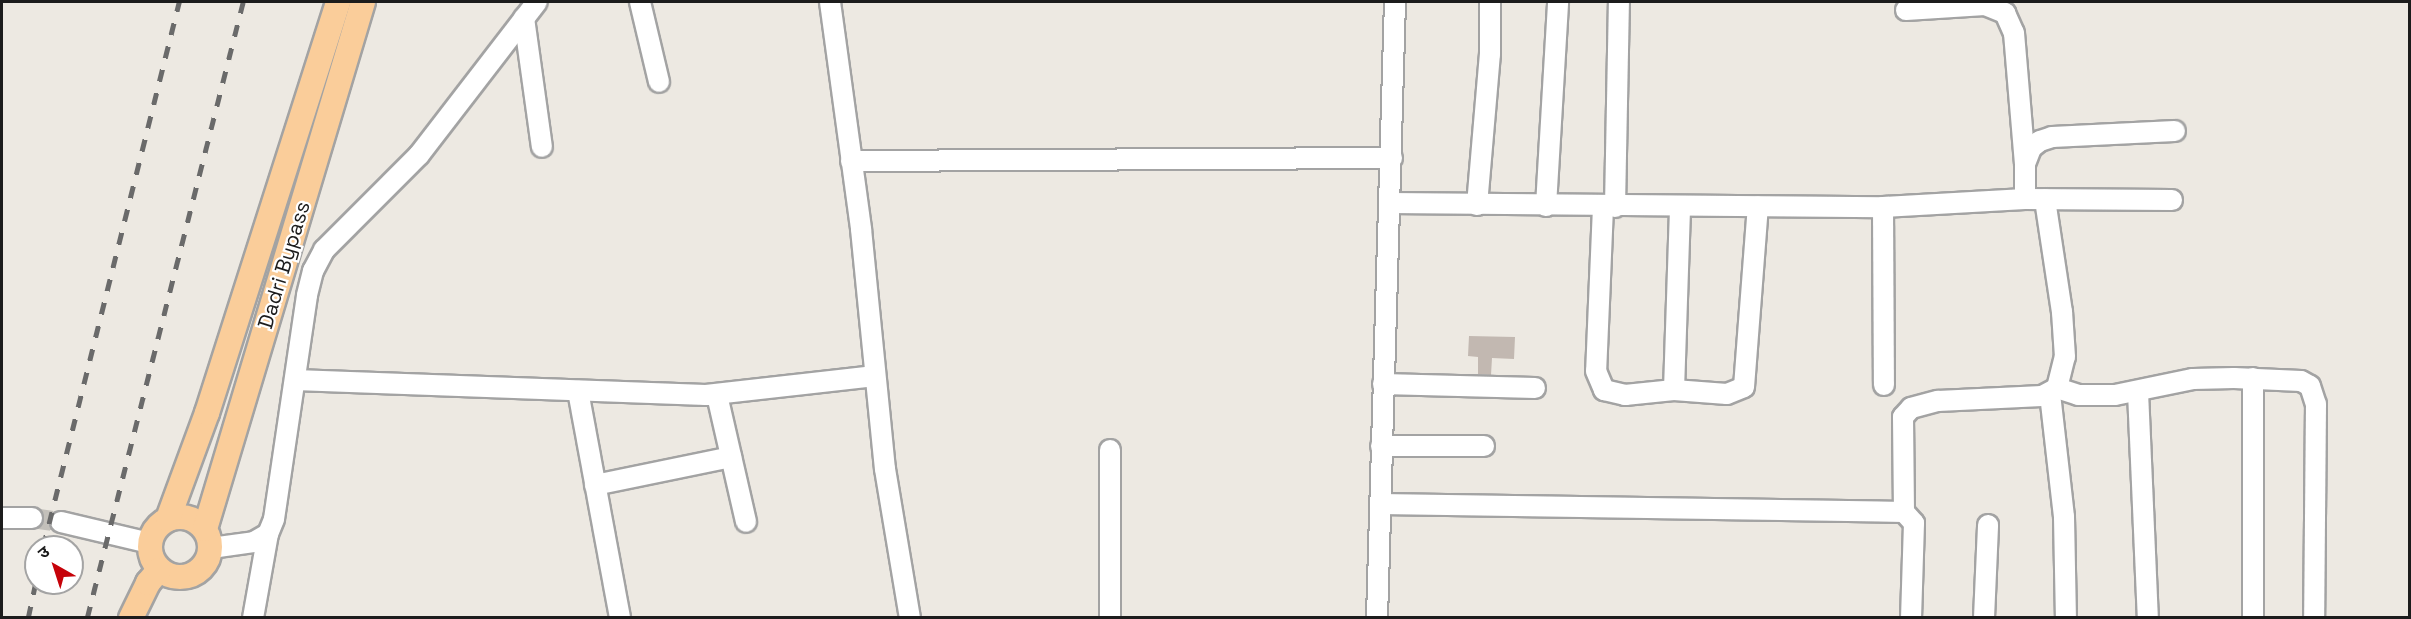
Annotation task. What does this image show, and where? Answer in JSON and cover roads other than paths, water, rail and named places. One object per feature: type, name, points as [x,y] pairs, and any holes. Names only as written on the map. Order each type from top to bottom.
[{"type":"main road","name":"Dadri Bypass","points":[[150,543],[153,533],[168,519],[207,413],[338,2]]},
{"type":"main road","name":"Dadri Bypass","points":[[159,570],[177,578],[196,573],[204,566],[208,539],[363,2]]},
{"type":"main road","points":[[168,519],[188,518],[208,539]]},
{"type":"main road","points":[[131,618],[148,583],[159,570],[153,562],[150,543]]},
{"type":"street","points":[[254,618],[268,534],[274,519],[307,295],[324,250],[419,155],[537,2]]},
{"type":"street","points":[[640,2],[659,81]]},
{"type":"street","points":[[830,2],[851,161],[891,517],[910,618]]},
{"type":"street","points":[[1377,618],[1395,2]]},
{"type":"street","points":[[1476,206],[1490,2]]},
{"type":"street","points":[[1546,206],[1558,2]]},
{"type":"street","points":[[1619,2],[1609,207],[1596,311],[1596,371],[1600,384],[1613,394],[1674,390],[1727,394],[1744,387],[1758,207]]},
{"type":"street","points":[[1906,10],[1985,5],[2005,13],[2014,33],[2025,164],[2025,199]]},
{"type":"street","points":[[524,18],[542,147]]},
{"type":"street","points":[[2025,164],[2031,148],[2052,137],[2175,131]]},
{"type":"street","points":[[851,161],[1392,158]]},
{"type":"street","points":[[1389,203],[1476,206],[1883,207],[2025,199],[2172,200]]},
{"type":"street","points":[[2045,199],[2063,323],[2065,357],[2054,391],[2064,518],[2066,618]]},
{"type":"street","points":[[1674,390],[1680,206]]},
{"type":"street","points":[[1883,207],[1884,385]]},
{"type":"street","points":[[296,380],[717,395],[875,376]]},
{"type":"street","points":[[2253,378],[2253,618]]},
{"type":"street","points":[[1911,618],[1914,524],[1904,512],[1903,417],[1911,408],[1938,401],[2054,391],[2078,395],[2138,392],[2193,379],[2253,378],[2301,381],[2314,392],[2314,618]]},
{"type":"street","points":[[1383,384],[1536,388]]},
{"type":"street","points":[[578,390],[620,618]]},
{"type":"street","points":[[2138,392],[2148,618]]},
{"type":"street","points":[[717,395],[746,522]]},
{"type":"street","points":[[1381,446],[1484,446]]},
{"type":"street","points":[[1110,450],[1110,618]]},
{"type":"street","points":[[595,485],[731,457]]},
{"type":"street","points":[[1380,504],[1904,512]]},
{"type":"street","points":[[2,518],[32,518]]},
{"type":"street","points":[[61,522],[150,543]]},
{"type":"street","points":[[1984,618],[1988,525]]},
{"type":"street","points":[[208,539],[236,546],[268,534]]},
{"type":"tunnel","points":[[32,518],[61,522]]},
{"type":"railway","points":[[46,535],[179,2]]},
{"type":"railway","points":[[87,618],[243,2]]},
{"type":"railway","points":[[28,618],[33,595]]}]
